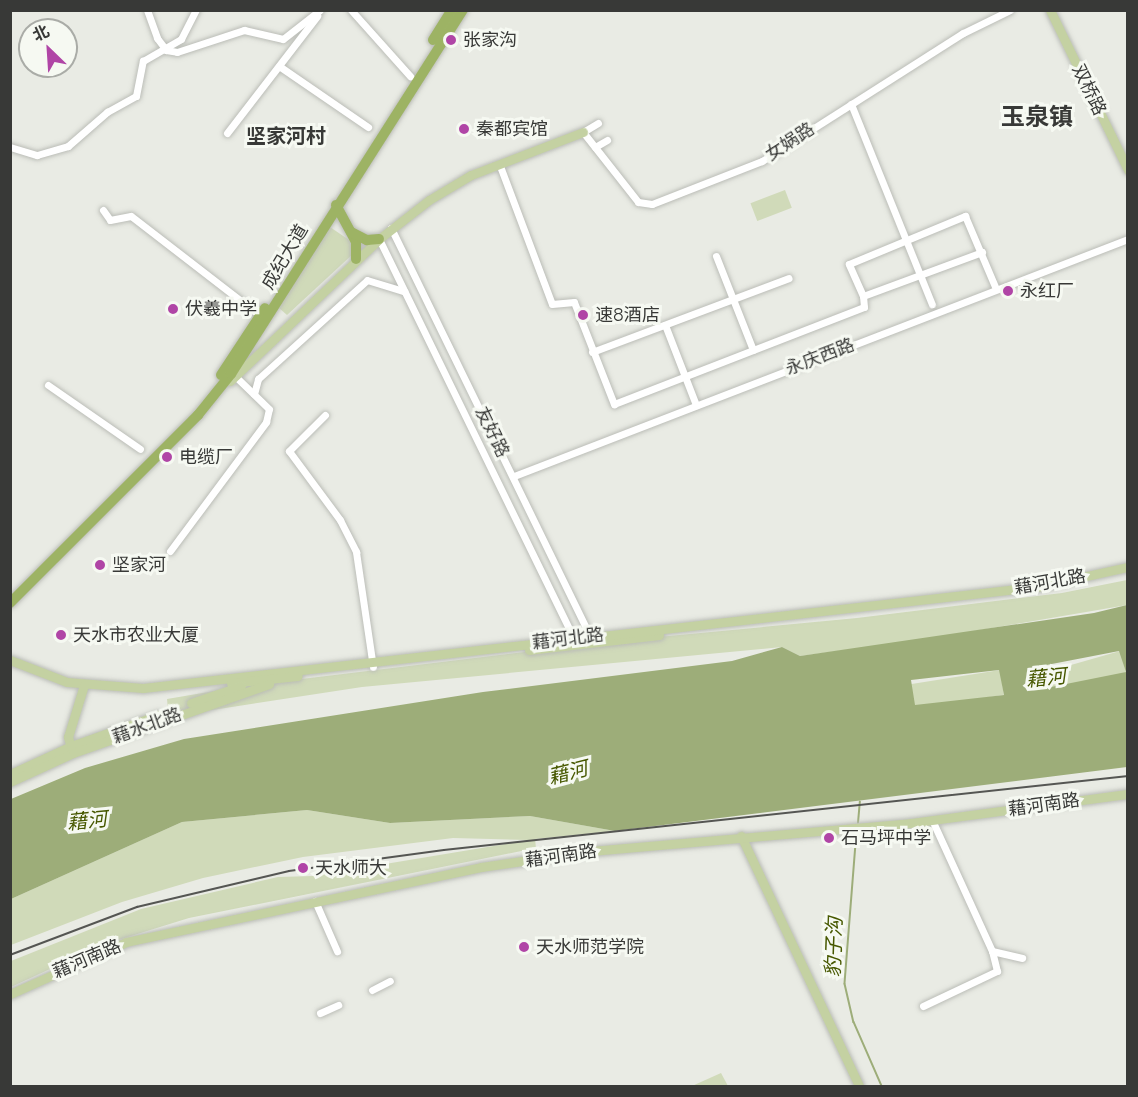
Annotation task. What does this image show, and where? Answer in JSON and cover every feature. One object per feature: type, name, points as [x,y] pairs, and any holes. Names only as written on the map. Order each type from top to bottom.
[{"type":"highway","name":"成纪大道","points":[[10,598],[195,412],[240,349],[452,10]]},
{"type":"highway","name":"成纪大道","points":[[10,603],[211,399],[248,350],[336,205],[463,10]]},
{"type":"highway","points":[[336,205],[351,232],[356,259]]},
{"type":"highway","points":[[351,232],[367,240],[379,239]]},
{"type":"main road","name":"双桥路","points":[[1050,10],[1128,170]]},
{"type":"main road","points":[[195,412],[391,228],[464,179],[583,132]]},
{"type":"main road","name":"藉河北路","points":[[10,667],[65,688],[143,688],[285,675],[590,636],[1042,586],[1128,567]]},
{"type":"main road","name":"藉河北路","points":[[374,664],[1042,592],[1128,573]]},
{"type":"main road","name":"藉河北路","points":[[10,660],[84,688],[143,694],[254,682],[285,675]]},
{"type":"main road","name":"藉水北路","points":[[10,782],[72,750],[285,675]]},
{"type":"main road","name":"藉水北路","points":[[10,774],[254,682]]},
{"type":"main road","points":[[72,750],[68,737],[84,688]]},
{"type":"main road","name":"藉河南路","points":[[10,994],[126,942],[481,867],[591,851],[932,820],[1128,794]]},
{"type":"main road","points":[[741,836],[859,1086]]},
{"type":"street","points":[[147,10],[156,38],[166,50]]},
{"type":"street","points":[[166,50],[181,39],[196,10]]},
{"type":"street","points":[[10,147],[37,155],[68,146],[107,112],[136,96],[143,62],[154,52],[166,50],[177,52],[244,30],[283,39],[321,10]]},
{"type":"street","points":[[227,133],[321,10]]},
{"type":"street","points":[[351,10],[410,76]]},
{"type":"street","name":"女娲路","points":[[583,132],[638,202],[652,204],[762,161],[963,33],[1010,10]]},
{"type":"street","points":[[279,66],[368,127]]},
{"type":"street","points":[[851,104],[932,303]]},
{"type":"street","points":[[583,132],[598,123]]},
{"type":"street","points":[[595,147],[607,140]]},
{"type":"street","points":[[500,166],[552,304],[574,302],[614,404],[864,307],[863,296],[849,264],[965,216],[996,289]]},
{"type":"street","points":[[103,210],[110,220],[131,216],[254,310]]},
{"type":"street","name":"友好路","points":[[391,228],[514,476],[590,636]]},
{"type":"street","name":"友好路","points":[[379,239],[574,638]]},
{"type":"street","name":"永庆西路","points":[[514,476],[1128,239]]},
{"type":"street","points":[[863,296],[982,252]]},
{"type":"street","points":[[716,256],[753,350]]},
{"type":"street","points":[[592,352],[789,278]]},
{"type":"street","points":[[254,394],[258,379],[367,280],[404,291]]},
{"type":"street","points":[[665,325],[696,405]]},
{"type":"street","points":[[170,551],[266,422],[269,409],[235,376]]},
{"type":"street","points":[[48,385],[140,449]]},
{"type":"street","points":[[325,415],[289,451],[340,520],[356,552],[374,664]]},
{"type":"street","points":[[924,1006],[997,972],[992,951],[932,820]]},
{"type":"street","points":[[315,901],[337,951]]},
{"type":"street","points":[[992,951],[1022,958]]},
{"type":"street","points":[[372,990],[390,981]]},
{"type":"street","points":[[320,1013],[338,1005]]},
{"type":"shaded area","points":[[785,190],[792,208],[757,221],[750,203]]},
{"type":"shaded area","points":[[330,227],[352,242],[353,254],[287,315],[279,308]]},
{"type":"shaded area","points":[[1127,580],[1127,605],[928,639],[800,656],[782,647],[362,687],[206,711],[169,720],[167,699],[244,686],[616,641],[857,618],[1062,593]]},
{"type":"shaded area","points":[[1120,651],[1126,672],[1038,698],[1032,676]]},
{"type":"shaded area","points":[[1000,670],[1004,695],[914,709],[910,684]]},
{"type":"shaded area","points":[[307,810],[390,823],[530,816],[615,831],[535,839],[536,848],[189,918],[102,945],[11,987],[11,961],[141,909],[278,877],[313,876],[529,840],[453,838],[303,857],[203,878],[122,902],[11,945],[11,899],[182,822]]},
{"type":"shaded area","points":[[721,1073],[728,1086],[692,1086]]},
{"type":"water","name":"藉河","points":[[1127,605],[1127,767],[615,831],[530,816],[390,823],[307,810],[182,822],[11,899],[11,799],[85,768],[184,739],[483,692],[732,661],[782,647],[800,656],[1094,613]],"holes":[[[1119,651],[1126,672],[1036,690],[1031,668]],[[999,670],[1004,695],[915,705],[911,680]]]},
{"type":"waterway","name":"豹子沟","points":[[858,823],[860,802]]},
{"type":"waterway","name":"豹子沟","points":[[857,831],[845,984],[854,1022],[882,1086]]},
{"type":"tram line","points":[[10,955],[137,907],[289,871],[444,850],[1128,776]]},
{"type":"place","name":"张家沟","points":[[451,40]]},
{"type":"place","name":"秦都宾馆","points":[[464,129]]},
{"type":"place","name":"永红厂","points":[[1008,291]]},
{"type":"place","name":"伏羲中学","points":[[173,309]]},
{"type":"place","name":"速8酒店","points":[[583,315]]},
{"type":"place","name":"电缆厂","points":[[167,457]]},
{"type":"place","name":"坚家河","points":[[100,565]]},
{"type":"place","name":"天水市农业大厦","points":[[61,635]]},
{"type":"place","name":"石马坪中学","points":[[829,838]]},
{"type":"place","name":"天水师大","points":[[303,868]]},
{"type":"place","name":"天水师范学院","points":[[524,947]]},
{"type":"district","name":"玉泉镇","points":[[1037,117]]},
{"type":"district","name":"坚家河村","points":[[286,136]]}]
